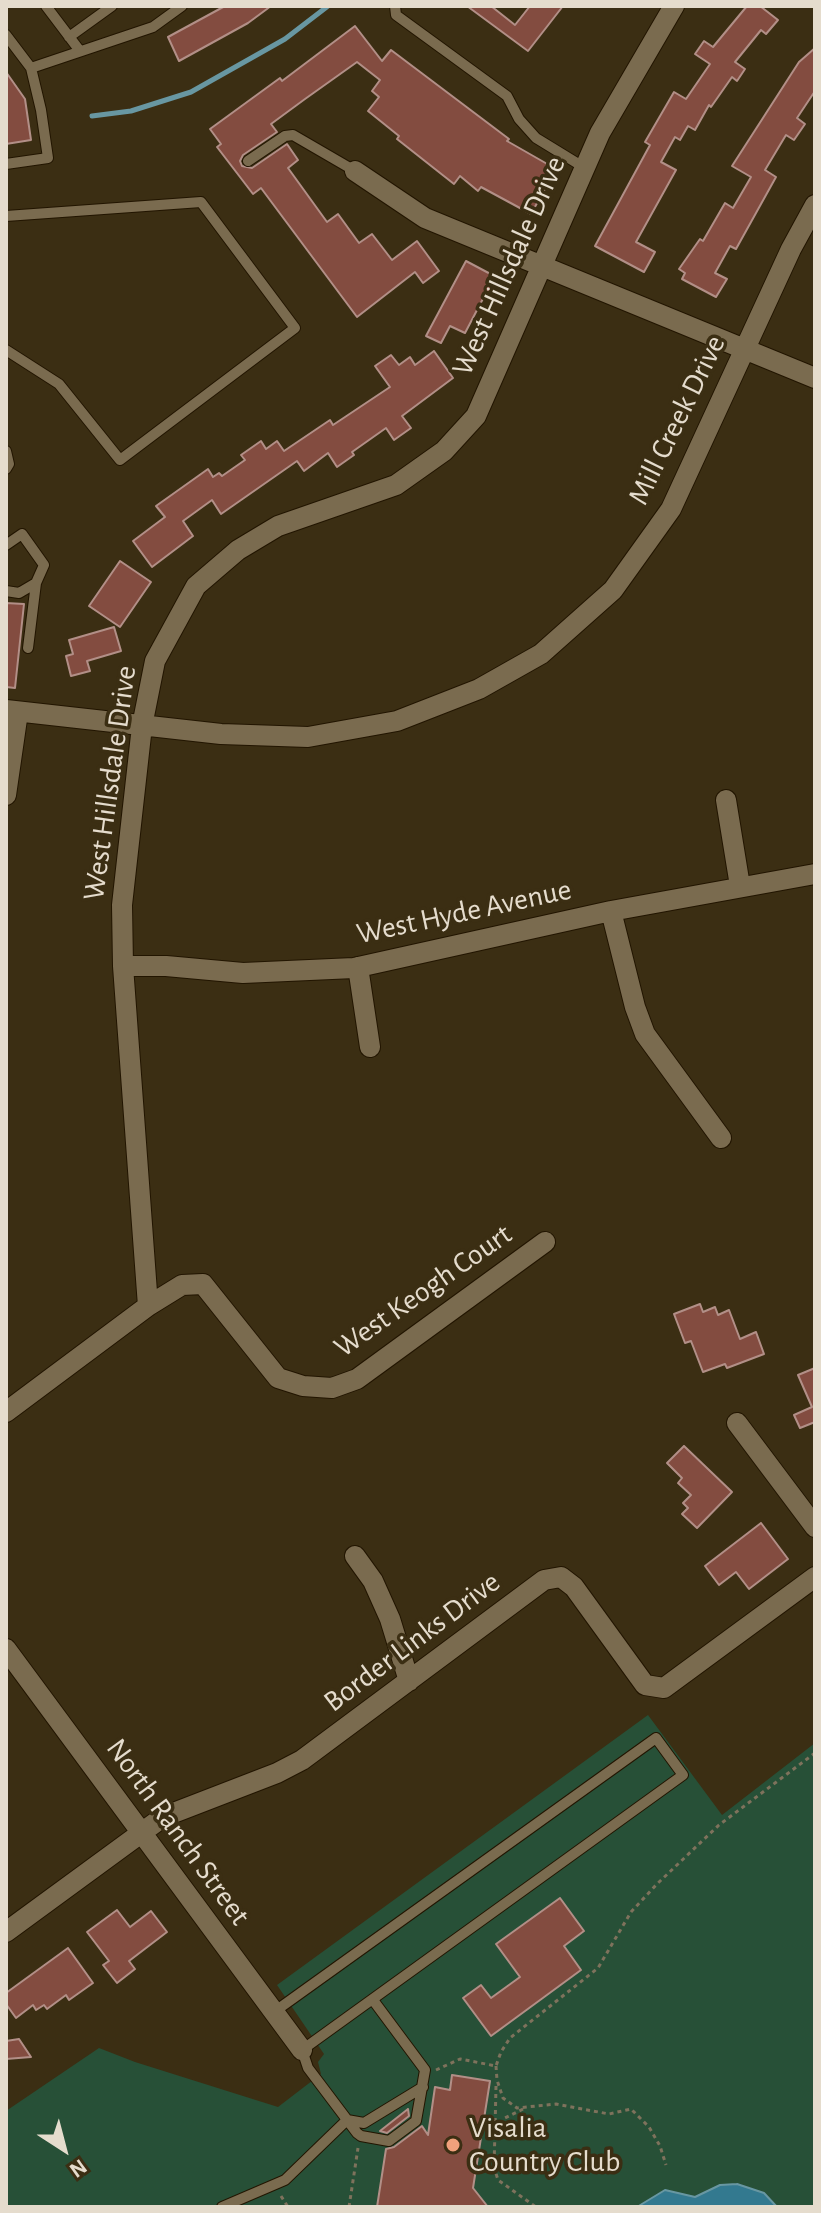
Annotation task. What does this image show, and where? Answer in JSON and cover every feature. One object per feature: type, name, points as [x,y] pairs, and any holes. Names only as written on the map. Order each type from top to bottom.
[{"type":"street","name":"West Hillsdale Drive","points":[[148,1306],[123,966],[122,905],[142,726],[155,661],[196,586],[238,550],[278,526],[396,485],[444,451],[476,416],[600,133],[674,6]]},
{"type":"street","points":[[355,171],[425,218],[815,378]]},
{"type":"street","name":"Mill Creek Drive","points":[[12,711],[221,734],[308,737],[397,721],[479,689],[541,654],[613,590],[671,509],[791,249],[815,205]]},
{"type":"street","points":[[6,795],[12,711]]},
{"type":"street","points":[[726,800],[740,886]]},
{"type":"street","name":"West Hyde Avenue","points":[[123,966],[166,966],[243,973],[358,967],[611,911],[815,874]]},
{"type":"street","points":[[611,911],[635,1007],[645,1034],[721,1138]]},
{"type":"street","points":[[358,967],[370,1047]]},
{"type":"street","name":"West Keogh Court","points":[[148,1306],[182,1285],[203,1284],[278,1378],[303,1386],[332,1388],[357,1379],[545,1242]]},
{"type":"street","points":[[6,1412],[148,1306]]},
{"type":"street","points":[[737,1423],[815,1527]]},
{"type":"street","points":[[355,1556],[373,1581],[390,1619],[409,1681]]},
{"type":"street","name":"Border Links Drive","points":[[6,1932],[163,1817],[277,1773],[302,1760],[544,1580],[561,1577],[574,1587],[645,1685],[664,1688],[815,1577]]},
{"type":"street","name":"North Ranch Street","points":[[6,1649],[302,2050]]},
{"type":"lane","points":[[46,6],[80,51]]},
{"type":"lane","points":[[69,37],[112,6]]},
{"type":"lane","points":[[31,68],[153,27],[182,6]]},
{"type":"lane","points":[[395,6],[396,15],[507,96],[519,119],[536,138],[585,168]]},
{"type":"lane","points":[[6,35],[31,68],[48,158],[6,164]]},
{"type":"lane","points":[[248,161],[285,136],[293,135],[355,171]]},
{"type":"lane","points":[[6,216],[201,202],[295,328],[120,460],[59,384],[6,350]]},
{"type":"lane","points":[[6,451],[9,464],[6,469]]},
{"type":"lane","points":[[6,545],[22,534],[44,565],[36,583],[28,648]]},
{"type":"lane","points":[[6,591],[19,593],[36,583]]},
{"type":"lane","points":[[274,2012],[656,1738],[683,1775],[302,2050],[308,2068],[361,2136],[389,2141],[416,2121],[425,2070],[373,2000]]},
{"type":"lane","points":[[347,2120],[364,2123],[423,2082]]},
{"type":"lane","points":[[222,2207],[285,2180],[347,2120]]},
{"type":"path","points":[[536,2207],[503,2184],[495,2174],[496,2066],[501,2052],[510,2038],[598,1968],[631,1912],[657,1884],[719,1825],[815,1753]]},
{"type":"path","points":[[423,2082],[460,2059],[496,2066]]},
{"type":"path","points":[[497,2080],[503,2098],[523,2109]]},
{"type":"path","points":[[495,2130],[505,2118],[523,2109],[556,2104],[609,2114],[631,2109],[654,2136],[666,2165]]},
{"type":"path","points":[[349,2207],[361,2136]]},
{"type":"green space","name":"Visalia Country Club","points":[[648,1715],[722,1815],[815,1743],[815,2207],[6,2207],[6,2111],[99,2048],[278,2107],[321,2074],[318,2062],[324,2054],[277,1985]]},
{"type":"water","points":[[737,2184],[764,2193],[777,2207],[637,2207],[665,2190],[695,2197],[720,2185]]},
{"type":"building","points":[[225,6],[271,6],[248,23],[179,61],[168,37]]},
{"type":"building","points":[[467,6],[491,6],[515,25],[530,6],[563,6],[528,51]]},
{"type":"building","points":[[747,6],[760,6],[778,20],[766,34],[761,30],[735,62],[745,69],[737,81],[732,77],[711,107],[709,105],[695,130],[688,126],[680,140],[675,137],[661,162],[676,170],[636,242],[655,252],[644,272],[595,246],[650,145],[645,142],[674,92],[686,99],[710,64],[695,54],[704,41],[713,47]]},
{"type":"building","points":[[355,26],[382,61],[391,50],[509,139],[507,141],[556,169],[531,214],[481,187],[478,191],[460,176],[454,184],[397,139],[399,136],[368,111],[379,97],[372,91],[380,80],[357,62],[271,124],[277,132],[243,155],[240,161],[242,166],[252,168],[287,144],[298,160],[288,168],[327,222],[338,214],[359,243],[372,234],[392,260],[417,241],[439,271],[423,283],[415,272],[357,317],[261,188],[253,194],[217,147],[221,144],[210,129],[280,78],[282,81]]},
{"type":"building","points":[[815,48],[815,91],[797,118],[805,124],[794,140],[786,135],[765,170],[776,177],[736,249],[730,246],[715,273],[727,279],[716,297],[682,279],[685,273],[679,269],[700,239],[703,241],[725,203],[733,208],[751,177],[732,166],[799,62]]},
{"type":"building","points":[[6,72],[25,99],[31,140],[6,144]]},
{"type":"building","points":[[466,261],[498,278],[491,294],[487,291],[465,333],[450,326],[441,343],[426,336]]},
{"type":"building","points":[[434,351],[453,378],[402,416],[411,428],[394,440],[386,428],[337,467],[328,453],[304,471],[297,461],[221,514],[212,500],[183,521],[193,536],[152,567],[133,541],[165,517],[156,506],[208,469],[213,477],[219,473],[222,476],[245,460],[241,455],[261,441],[266,449],[277,441],[284,451],[330,420],[333,425],[390,387],[375,366],[391,355],[399,365],[410,357],[415,365]]},
{"type":"building","points":[[120,561],[151,582],[120,627],[89,606]]},
{"type":"building","points":[[6,603],[24,604],[15,688],[6,687]]},
{"type":"building","points":[[114,627],[121,651],[87,661],[90,671],[71,676],[66,656],[73,654],[69,640]]},
{"type":"building","points":[[700,1304],[703,1312],[715,1307],[718,1315],[729,1310],[740,1339],[756,1332],[764,1354],[727,1368],[725,1364],[703,1372],[691,1341],[685,1343],[674,1314]]},
{"type":"building","points":[[815,1368],[815,1422],[800,1428],[794,1415],[812,1407],[798,1375]]},
{"type":"building","points":[[684,1446],[732,1492],[697,1528],[682,1514],[688,1508],[683,1503],[691,1495],[678,1483],[682,1478],[667,1463]]},
{"type":"building","points":[[761,1523],[788,1559],[749,1589],[736,1572],[719,1585],[705,1566]]},
{"type":"building","points":[[560,1898],[584,1931],[564,1946],[581,1970],[491,2036],[463,1998],[481,1985],[491,1998],[520,1977],[496,1944]]},
{"type":"building","points":[[117,1910],[130,1927],[151,1911],[167,1932],[129,1961],[135,1969],[117,1983],[103,1965],[109,1961],[87,1932]]},
{"type":"building","points":[[68,1948],[93,1983],[69,2000],[66,1995],[47,2009],[44,2005],[36,2010],[33,2005],[16,2018],[6,2004],[6,1993]]},
{"type":"building","points":[[19,2039],[31,2057],[6,2059],[6,2041]]},
{"type":"building","name":"Visalia Country Club","points":[[452,2075],[490,2081],[473,2188],[488,2207],[377,2207],[386,2149],[394,2147],[422,2126],[428,2135],[435,2087],[450,2090]]},
{"type":"building","points":[[408,2109],[409,2116],[387,2133],[380,2131]]},
{"type":"waterway","points":[[92,116],[131,111],[191,92],[285,39],[328,6]]},
{"type":"place","name":"Visalia Country Club","points":[[453,2145]]}]
